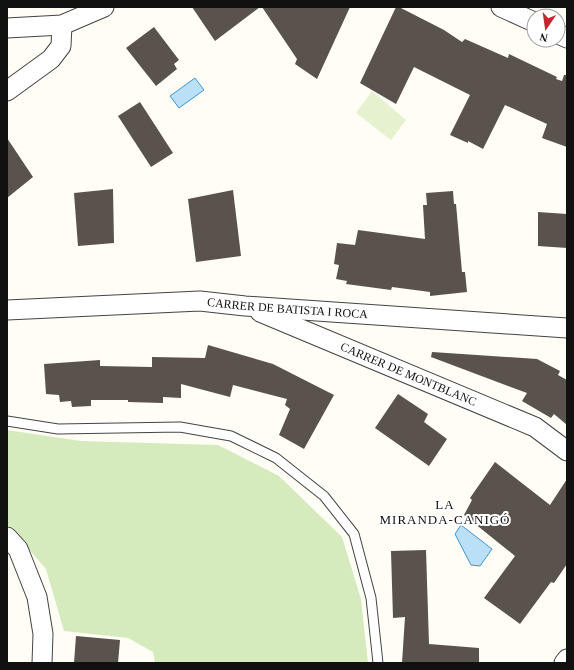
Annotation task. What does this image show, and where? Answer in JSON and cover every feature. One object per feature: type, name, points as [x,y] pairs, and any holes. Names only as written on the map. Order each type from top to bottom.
[{"type":"street","points":[[7,28],[62,25],[104,7]]},
{"type":"street","points":[[501,7],[526,18]]},
{"type":"street","points":[[7,91],[51,59],[61,46],[62,25]]},
{"type":"street","name":"CARRER DE BATISTA I ROCA","points":[[7,310],[200,301],[245,306],[567,328]]},
{"type":"street","name":"CARRER DE MONTBLANC","points":[[245,306],[535,427],[567,451]]},
{"type":"street","points":[[7,537],[18,549],[37,597],[43,634],[42,663]]},
{"type":"street","points":[[564,663],[567,659]]},
{"type":"lane","points":[[7,420],[58,429],[180,427],[231,436],[276,458],[324,496],[354,534],[371,598],[378,663]]},
{"type":"green space","points":[[372,91],[406,120],[391,140],[356,113]]},
{"type":"green space","points":[[7,430],[81,441],[218,445],[279,476],[342,537],[361,599],[368,663],[155,663],[153,652],[128,638],[64,631],[46,569],[7,524]]},
{"type":"water","points":[[195,78],[204,90],[179,108],[170,96]]},
{"type":"water","points":[[461,525],[492,549],[480,566],[471,565],[455,534]]},
{"type":"building","points":[[192,7],[260,7],[215,41]]},
{"type":"building","points":[[262,7],[350,7],[317,79],[295,64],[297,59]]},
{"type":"building","points":[[396,7],[399,7],[444,30],[462,42],[465,39],[508,58],[509,54],[557,77],[556,79],[562,81],[564,75],[567,75],[567,147],[542,138],[547,124],[505,105],[483,149],[468,141],[468,143],[450,135],[470,95],[414,67],[396,104],[360,83]]},
{"type":"building","points":[[154,27],[179,60],[174,64],[177,69],[156,86],[126,48]]},
{"type":"building","points":[[140,102],[173,153],[151,167],[118,116]]},
{"type":"building","points":[[7,138],[33,177],[7,198]]},
{"type":"building","points":[[113,189],[114,243],[78,246],[74,193]]},
{"type":"building","points":[[233,190],[241,256],[196,262],[188,199]]},
{"type":"building","points":[[453,191],[454,204],[456,204],[462,272],[465,272],[467,292],[430,296],[430,292],[392,287],[391,290],[346,284],[347,281],[336,279],[339,265],[334,264],[337,243],[355,245],[358,230],[425,239],[423,205],[427,205],[426,193]]},
{"type":"building","points":[[538,212],[567,214],[567,248],[538,246]]},
{"type":"building","points":[[208,345],[273,364],[334,395],[304,449],[279,435],[290,409],[285,405],[287,399],[233,385],[230,397],[181,384],[181,398],[163,397],[163,403],[128,402],[128,400],[91,400],[91,406],[72,407],[71,401],[60,402],[59,395],[46,394],[44,364],[100,360],[100,366],[152,367],[152,357],[205,358]]},
{"type":"building","points":[[432,352],[537,359],[560,371],[558,375],[567,380],[567,425],[554,414],[551,418],[522,401],[527,393],[431,357]]},
{"type":"building","points":[[398,394],[428,414],[424,422],[447,439],[429,466],[375,428]]},
{"type":"building","points":[[495,462],[550,505],[567,479],[567,564],[554,583],[551,582],[520,624],[484,598],[515,556],[464,515],[472,500],[470,498]]},
{"type":"building","points":[[426,550],[429,644],[479,648],[479,663],[402,663],[405,617],[393,618],[391,551]]},
{"type":"building","points":[[76,636],[120,640],[118,663],[74,663]]},
{"type":"district","name":"LA MIRANDA-CANIGÓ","points":[[445,512]]}]
